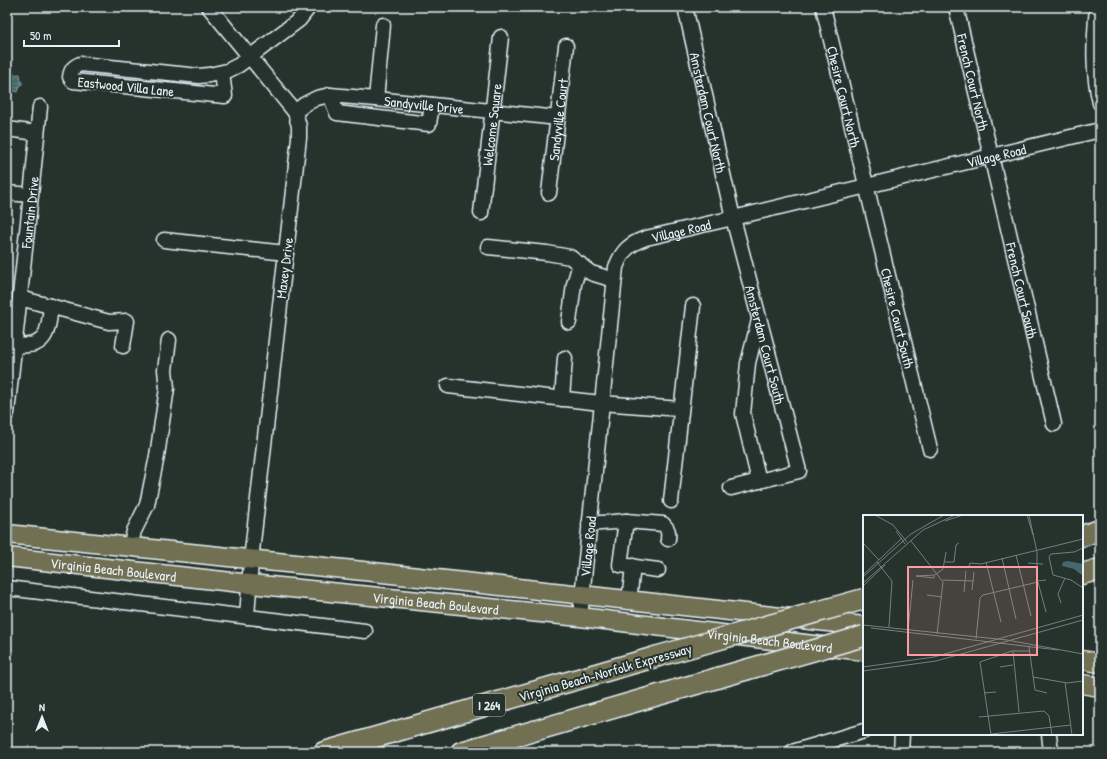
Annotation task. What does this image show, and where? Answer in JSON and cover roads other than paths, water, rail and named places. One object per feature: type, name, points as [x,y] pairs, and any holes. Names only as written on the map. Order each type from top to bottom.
[{"type":"highway","points":[[1083,536],[1100,530]]},
{"type":"highway","points":[[1083,574],[1100,569]]},
{"type":"highway","name":"Virginia Beach-Norfolk Expressway","points":[[324,752],[863,599]]},
{"type":"highway","points":[[461,752],[863,636]]},
{"type":"main road","name":"Virginia Beach Boulevard","points":[[7,534],[863,626]]},
{"type":"main road","name":"Virginia Beach Boulevard","points":[[7,557],[250,584],[580,617],[863,651]]},
{"type":"main road","points":[[1083,660],[1100,663]]},
{"type":"main road","points":[[1083,684],[1100,687]]},
{"type":"street","name":"Maxey Drive","points":[[210,7],[294,112],[299,126],[299,138],[251,560],[247,616]]},
{"type":"street","name":"Eastwood Villa Lane","points":[[222,72],[225,96],[72,81],[70,77],[74,66],[80,64],[199,76],[209,76],[222,72],[227,72],[239,65],[299,20],[309,7]]},
{"type":"street","name":"Amsterdam Court North","points":[[685,7],[733,218]]},
{"type":"street","name":"Chesire Court North","points":[[823,7],[866,186]]},
{"type":"street","name":"French Court North","points":[[956,7],[991,156]]},
{"type":"street","points":[[1098,7],[1094,43],[1094,69],[1100,103]]},
{"type":"street","points":[[376,99],[383,25]]},
{"type":"street","name":"Welcome Square","points":[[481,212],[501,37]]},
{"type":"street","name":"Sandyville Court","points":[[549,193],[566,46]]},
{"type":"street","points":[[330,95],[337,113],[429,124],[432,105]]},
{"type":"street","name":"Sandyville Drive","points":[[294,112],[317,98],[330,95],[558,118]]},
{"type":"street","name":"Fountain Drive","points":[[7,413],[40,107]]},
{"type":"street","points":[[7,129],[37,133]]},
{"type":"street","name":"Village Road","points":[[580,617],[614,280],[616,267],[626,248],[635,242],[646,238],[1100,130]]},
{"type":"street","name":"French Court South","points":[[991,156],[1054,424]]},
{"type":"street","name":"Chesire Court South","points":[[866,186],[930,449]]},
{"type":"street","points":[[7,192],[31,195]]},
{"type":"street","name":"Amsterdam Court South","points":[[733,218],[799,472],[759,481]]},
{"type":"street","points":[[164,240],[286,253]]},
{"type":"street","points":[[488,247],[570,257],[591,273],[614,280]]},
{"type":"street","points":[[569,322],[574,284],[580,264]]},
{"type":"street","points":[[20,298],[109,322],[127,321],[123,346]]},
{"type":"street","points":[[15,345],[29,346],[39,342],[45,336],[49,325],[51,306]]},
{"type":"street","points":[[671,501],[693,306]]},
{"type":"street","points":[[731,488],[759,481],[743,414],[748,363],[759,318]]},
{"type":"street","points":[[130,547],[134,530],[147,505],[157,456],[167,388],[165,370],[169,340]]},
{"type":"street","points":[[562,399],[565,358]]},
{"type":"street","points":[[448,386],[562,399],[681,410]]},
{"type":"street","points":[[589,524],[626,522],[663,524],[669,532],[668,539]]},
{"type":"street","points":[[626,522],[620,565],[658,570]]},
{"type":"street","points":[[629,601],[633,566]]},
{"type":"street","points":[[7,588],[365,631]]},
{"type":"street","points":[[792,752],[863,731]]},
{"type":"street","points":[[901,752],[902,735]]},
{"type":"street","points":[[1049,735],[1051,752]]},
{"type":"water","points":[[20,74],[22,85],[20,85],[18,92],[7,89],[7,75]]}]
